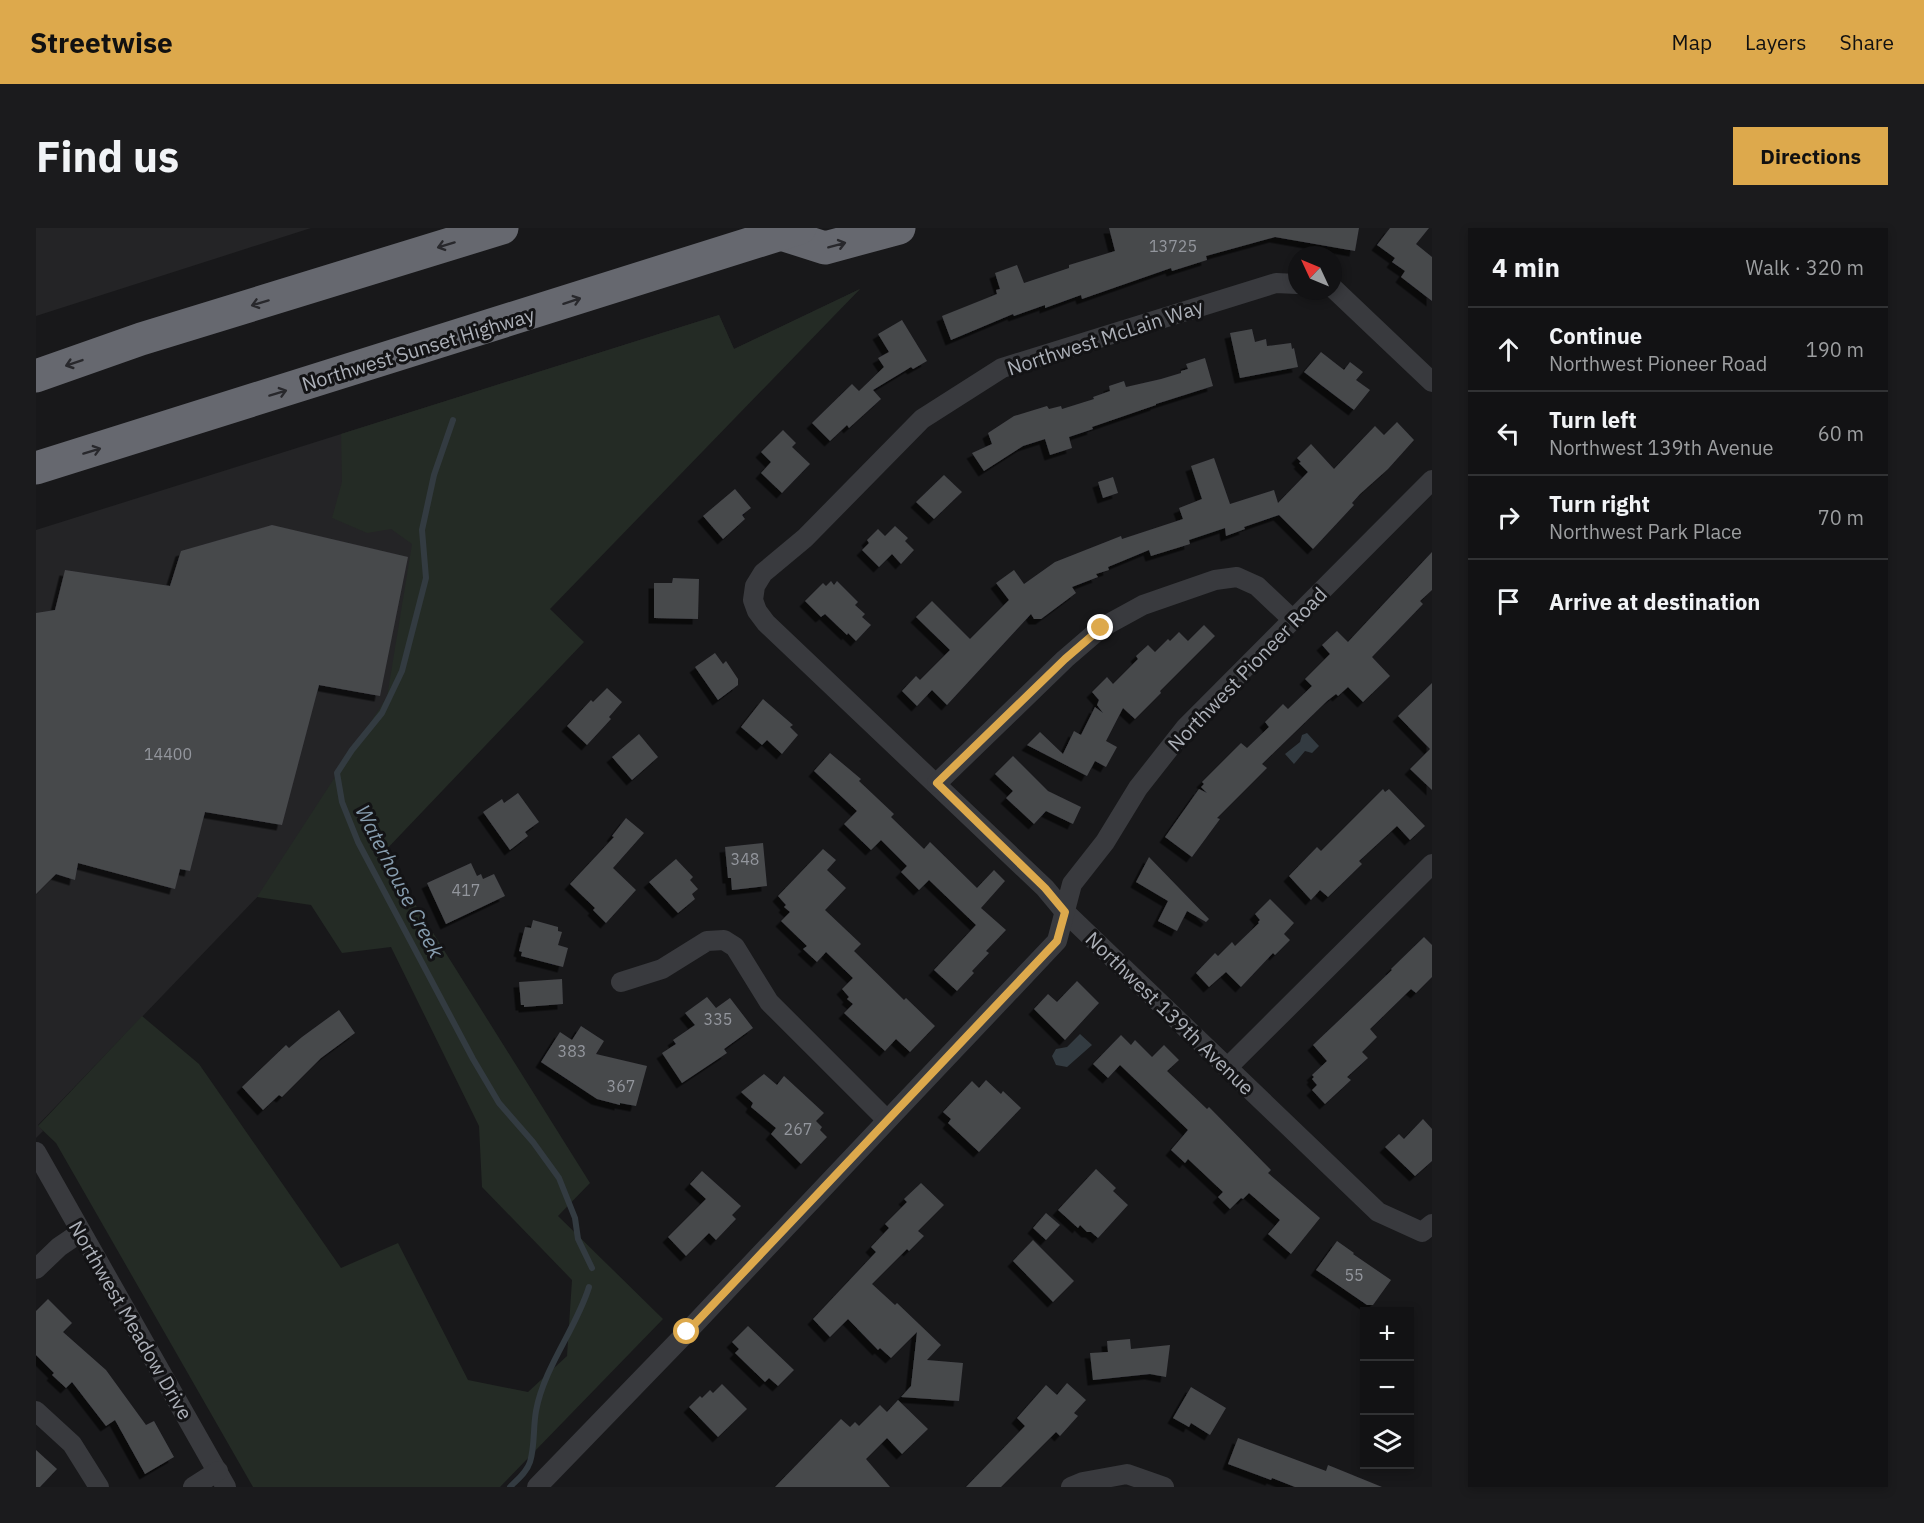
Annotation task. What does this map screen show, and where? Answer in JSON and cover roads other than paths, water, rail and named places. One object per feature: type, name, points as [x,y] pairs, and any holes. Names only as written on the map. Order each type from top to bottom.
[{"type":"highway","points":[[36,376],[152,336],[502,228]]},
{"type":"highway","points":[[791,231],[825,248],[899,228]]},
{"type":"highway","name":"Northwest Sunset Highway","points":[[36,468],[791,231]]},
{"type":"street","name":"Northwest McLain Way","points":[[753,600],[755,586],[763,573],[806,538],[922,419],[1002,368],[1276,283],[1288,284]]},
{"type":"street","points":[[1342,297],[1432,382]]},
{"type":"street","name":"Northwest Pioneer Road","points":[[537,1487],[1057,941],[1072,884],[1105,842],[1138,788],[1186,727],[1432,480]]},
{"type":"street","points":[[937,783],[1074,651],[1101,628],[1143,605],[1215,580],[1237,577],[1257,586],[1293,620]]},
{"type":"street","name":"Northwest 139th Avenue","points":[[753,600],[757,611],[766,622],[937,783],[1045,888],[1065,912],[1378,1212],[1427,1228]]},
{"type":"street","points":[[1227,1068],[1432,864]]},
{"type":"street","points":[[621,982],[662,969],[706,941],[724,940],[735,947],[770,1002],[887,1120]]},
{"type":"street","name":"Northwest Meadow Drive","points":[[36,1152],[222,1479]]},
{"type":"street","points":[[36,1269],[59,1247],[81,1232]]},
{"type":"street","points":[[36,1411],[72,1444],[99,1487]]},
{"type":"street","points":[[1071,1487],[1083,1482],[1127,1474],[1164,1487]]},
{"type":"street","points":[[194,1487],[222,1479]]},
{"type":"waterway","name":"Waterhouse Creek","points":[[453,420],[434,475],[422,530],[426,578],[402,671],[382,713],[352,750],[337,773],[342,802],[358,842],[473,1059],[499,1103],[533,1142],[559,1178],[575,1218],[578,1239],[592,1268]]},
{"type":"waterway","name":"Waterhouse Creek","points":[[510,1487],[529,1466],[540,1395],[589,1287]]}]
